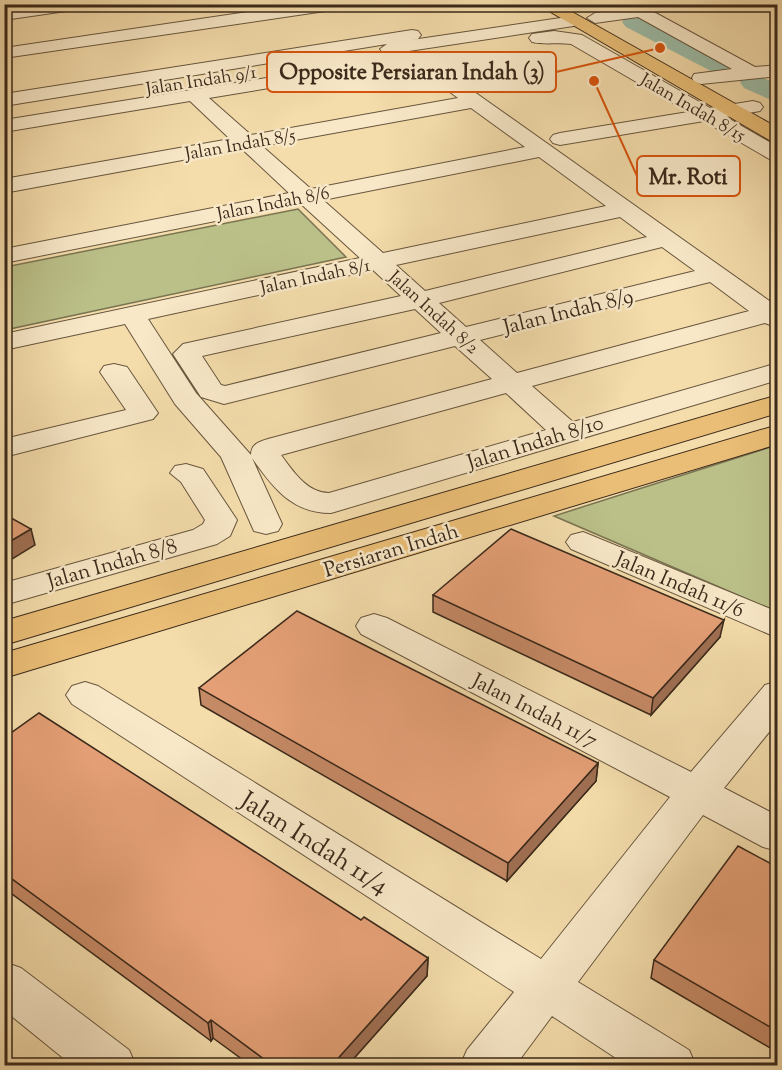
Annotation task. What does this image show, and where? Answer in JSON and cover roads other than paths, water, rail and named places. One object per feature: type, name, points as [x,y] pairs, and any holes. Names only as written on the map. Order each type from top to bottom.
[{"type":"main road","points":[[545,4],[573,22],[632,46],[700,78],[777,121]]},
{"type":"main road","points":[[563,4],[578,15],[573,22]]},
{"type":"main road","points":[[532,14],[632,46]]},
{"type":"main road","points":[[573,22],[595,18],[632,46],[731,110],[777,136]]},
{"type":"main road","name":"Persiaran Indah","points":[[4,633],[275,537],[777,404]]},
{"type":"main road","name":"Persiaran Indah","points":[[4,666],[777,434]]},
{"type":"main road","points":[[199,608],[273,567],[275,537],[312,557],[418,542]]},
{"type":"street","points":[[4,15],[80,4]]},
{"type":"street","points":[[4,53],[276,9],[339,4]]},
{"type":"street","points":[[773,4],[777,6]]},
{"type":"street","points":[[595,18],[633,8],[751,72]]},
{"type":"street","points":[[276,9],[297,24]]},
{"type":"street","name":"Jalan Indah 9/1","points":[[4,112],[337,53],[532,14],[573,22]]},
{"type":"street","name":"Jalan Indah 9/1","points":[[4,100],[337,53],[430,53],[532,14]]},
{"type":"street","points":[[4,126],[414,60],[430,53],[541,37],[573,22]]},
{"type":"street","name":"Jalan Indah 8/15","points":[[573,22],[705,114],[777,156]]},
{"type":"street","points":[[314,36],[337,53]]},
{"type":"street","points":[[430,53],[475,101],[551,145]]},
{"type":"street","points":[[430,53],[551,145],[625,197],[666,239],[773,317]]},
{"type":"street","points":[[700,78],[777,70]]},
{"type":"street","name":"Jalan Indah 8/2","points":[[194,95],[567,433]]},
{"type":"street","name":"Jalan Indah 8/5","points":[[4,186],[475,101]]},
{"type":"street","name":"Jalan Indah 8/6","points":[[4,256],[705,114],[753,107]]},
{"type":"street","name":"Jalan Indah 8/1","points":[[4,342],[378,262],[625,197]]},
{"type":"street","points":[[420,300],[666,239]]},
{"type":"street","name":"Jalan Indah 8/9","points":[[420,300],[193,350],[186,354],[216,394],[224,395],[714,274]]},
{"type":"street","points":[[133,315],[185,398],[206,461],[275,537]]},
{"type":"street","points":[[511,382],[773,317]]},
{"type":"street","name":"Jalan Indah 8/10","points":[[511,382],[266,450],[266,456],[295,492],[312,502],[331,503],[777,371]]},
{"type":"street","points":[[4,448],[143,413],[117,373],[114,372]]},
{"type":"street","name":"Jalan Indah 8/8","points":[[4,594],[205,537],[218,529],[221,520],[192,476],[186,473]]},
{"type":"street","name":"Jalan Indah 11/6","points":[[583,542],[777,626]]},
{"type":"street","name":"Jalan Indah 11/7","points":[[374,626],[777,835]]},
{"type":"street","points":[[485,1065],[696,794],[777,694]]},
{"type":"street","name":"Jalan Indah 11/4","points":[[85,695],[670,1065]]},
{"type":"street","points":[[4,982],[111,1065]]},
{"type":"waterway","points":[[634,22],[718,65]]},
{"type":"waterway","points":[[753,82],[778,95]]},
{"type":"place","name":"Opposite Persiaran Indah (3)","points":[[660,48]]},
{"type":"place","name":"Mr. Roti","points":[[594,81]]}]
